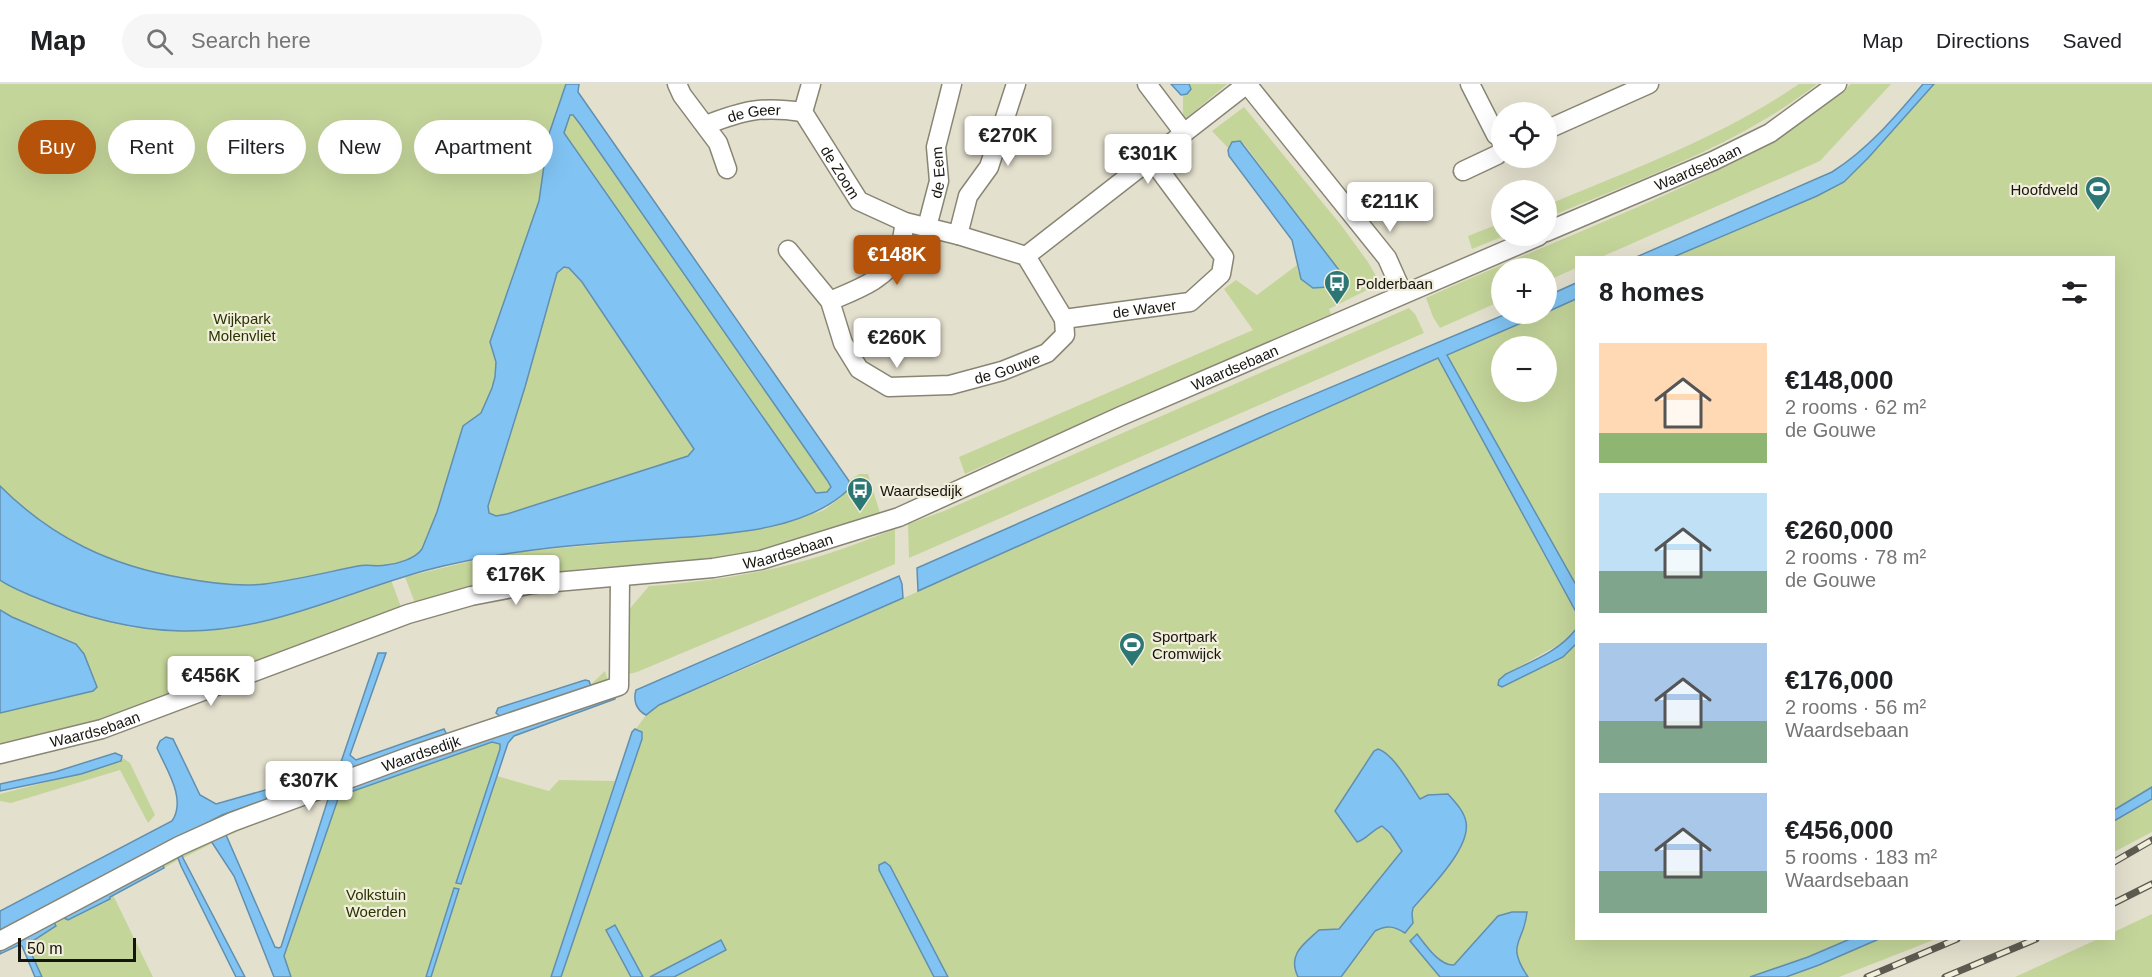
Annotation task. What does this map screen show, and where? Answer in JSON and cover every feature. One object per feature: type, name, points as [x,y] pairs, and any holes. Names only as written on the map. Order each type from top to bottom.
[{"type":"street","name":"de Geer","points":[[677,84],[682,95],[718,143],[727,169]]},
{"type":"street","points":[[803,112],[811,84]]},
{"type":"street","name":"de Eem","points":[[927,227],[939,181],[936,147],[952,84]]},
{"type":"street","points":[[958,235],[968,196],[989,167],[1016,84]]},
{"type":"street","points":[[1147,84],[1184,133]]},
{"type":"street","points":[[1064,319],[1026,256],[1247,84],[1387,258],[1403,294]]},
{"type":"street","points":[[1470,84],[1491,125]]},
{"type":"street","name":"Waardsebaan","points":[[1557,227],[1713,161],[1770,133],[1837,84]]},
{"type":"street","points":[[1557,125],[1646,85]]},
{"type":"street","name":"de Geer","points":[[706,125],[735,113],[773,108],[803,112]]},
{"type":"street","name":"de Zoom","points":[[803,112],[859,201],[905,222],[958,235],[1026,256]]},
{"type":"street","points":[[1463,171],[1491,158]]},
{"type":"street","name":"de Waver","points":[[1064,319],[1190,302],[1221,274],[1224,257],[1152,160]]},
{"type":"street","points":[[830,302],[884,273],[898,255],[905,222]]},
{"type":"street","name":"Waardsebaan","points":[[0,754],[102,729],[418,610],[471,596],[533,584],[712,568],[761,560],[899,517],[1132,411],[1516,246]]},
{"type":"street","name":"de Gouwe","points":[[788,250],[830,302],[843,343],[859,369],[888,387],[950,385],[1002,372],[1047,353],[1065,335],[1064,319]]},
{"type":"street","name":"Waardsedijk","points":[[0,941],[179,846],[232,822],[416,754],[619,686],[620,577]]},
{"type":"green space","name":"Wijkpark Molenvliet","points":[[0,84],[566,84],[553,122],[553,120],[414,120],[414,174],[543,174],[539,201],[490,342],[496,362],[495,377],[547,311],[557,272],[564,267],[569,268],[582,282],[694,449],[688,456],[496,516],[489,513],[488,506],[522,398],[481,413],[463,426],[437,512],[422,550],[415,556],[382,566],[358,566],[255,585],[234,585],[157,573],[107,557],[84,547],[40,521],[0,486]]},
{"type":"green space","points":[[1189,84],[1227,84],[1183,121],[1183,95],[1191,89]]},
{"type":"green space","points":[[1799,84],[1817,84],[1754,126],[1721,143],[1652,175],[1557,214],[1557,201],[1708,136]]},
{"type":"green space","points":[[1851,84],[1891,84],[1820,161],[1604,256],[1575,256],[1575,268],[1557,277],[1557,258],[1518,258],[1546,246],[1557,246],[1557,241],[1676,190],[1758,150],[1783,135]]},
{"type":"green space","points":[[1934,84],[2152,84],[2152,787],[2115,809],[2115,256],[1676,256],[1733,231],[1869,157]]},
{"type":"green space","points":[[1244,107],[1341,225],[1368,262],[1376,276],[1371,288],[1329,309],[1331,314],[965,474],[959,457],[1253,330],[1224,289],[1236,280],[1257,295],[1297,265],[1298,272],[1321,288],[1340,279],[1339,270],[1244,144],[1232,142],[1229,149],[1212,131]]},
{"type":"green space","points":[[570,115],[580,124],[827,480],[831,487],[827,492],[816,494],[564,132]]},
{"type":"green space","points":[[1491,227],[1491,241],[1472,249],[1468,236]]},
{"type":"green space","points":[[1491,270],[1491,305],[1440,328],[1426,298]]},
{"type":"green space","points":[[1575,299],[1575,583],[1447,354],[1518,324],[1557,324],[1557,308]]},
{"type":"green space","points":[[1409,308],[1415,314],[1424,333],[909,558],[908,524],[944,511]]},
{"type":"green space","name":"Sportpark Cromwijck","points":[[1439,358],[1575,610],[1575,630],[1569,639],[1506,674],[1502,687],[1563,657],[1575,645],[1575,940],[1848,940],[1808,957],[1750,977],[561,977],[642,739],[643,735],[639,729],[636,729],[646,715],[659,705],[761,662]]},
{"type":"green space","points":[[859,474],[868,474],[880,513],[807,538],[750,554],[675,563],[580,569],[517,578],[415,603],[405,577],[504,553],[729,533],[800,519],[824,510],[840,498],[850,485],[849,481]]},
{"type":"green space","points":[[895,529],[895,564],[637,672],[628,674],[625,671],[627,612],[649,586],[717,579],[786,566]]},
{"type":"green space","points":[[0,580],[62,608],[129,627],[183,631],[244,626],[341,599],[391,580],[401,607],[90,726],[0,744],[0,713],[93,691],[76,645],[0,610]]},
{"type":"green space","points":[[605,671],[612,695],[330,793],[211,841],[213,843],[183,858],[182,856],[178,858],[164,868],[162,863],[69,920],[110,900],[113,895],[153,977],[42,977],[28,947],[31,942],[56,926],[0,931],[222,815],[447,735],[586,689]]},
{"type":"green space","name":"Volkstuin Woerden","points":[[493,742],[500,744],[500,749],[457,883],[461,884],[497,776],[549,791],[559,780],[615,781],[551,977],[431,977],[459,890],[455,888],[426,977],[291,977],[284,957],[339,796]]},
{"type":"green space","points":[[123,758],[130,763],[155,815],[148,823],[120,770],[11,803],[0,801],[0,794],[104,767],[121,762]]},
{"type":"green space","points":[[2152,799],[2152,832],[2115,851],[2115,820]]},
{"type":"green space","points":[[2152,914],[2152,977],[2015,977],[2096,940],[2115,940],[2115,932]]},
{"type":"green space","points":[[1877,940],[1933,940],[1839,977],[1786,977]]},
{"type":"water","points":[[566,84],[579,84],[578,92],[849,481],[849,489],[832,503],[812,513],[767,527],[743,532],[549,548],[488,557],[427,570],[306,610],[213,630],[162,630],[105,621],[50,603],[0,580],[0,486],[40,521],[84,547],[131,566],[203,581],[234,585],[265,584],[358,566],[383,566],[419,553],[437,512],[463,426],[481,413],[492,388],[496,362],[490,342],[539,201],[543,174],[553,174],[553,122]],"holes":[[[570,115],[573,115],[827,480],[831,487],[827,492],[816,493],[564,133]],[[564,267],[569,268],[582,282],[694,449],[688,456],[496,516],[489,513],[488,506],[557,273]]]},
{"type":"water","points":[[1171,84],[1189,84],[1191,89],[1187,94],[1181,95]]},
{"type":"water","points":[[1923,84],[1934,84],[1844,182],[1817,196],[1676,256],[1639,256],[1832,172],[1869,143]]},
{"type":"water","points":[[1240,141],[1339,270],[1340,279],[1328,287],[1313,288],[1301,279],[1292,240],[1229,156],[1228,150],[1232,142]]},
{"type":"water","points":[[1575,283],[1575,299],[1557,308],[1557,292]]},
{"type":"water","points":[[1491,320],[1491,324],[1519,324],[1447,355],[1575,583],[1575,610],[1438,358],[918,591],[917,568],[1267,414]]},
{"type":"water","points":[[899,576],[903,598],[659,705],[646,715],[638,708],[635,701],[636,690]]},
{"type":"water","points":[[0,610],[76,644],[84,654],[97,687],[93,691],[0,713]]},
{"type":"water","points":[[1575,630],[1575,645],[1563,657],[1502,687],[1498,685],[1499,680],[1506,674],[1553,650]]},
{"type":"water","points":[[378,653],[386,653],[350,755],[356,760],[444,729],[447,735],[222,815],[0,931],[0,911],[172,821],[177,803],[174,784],[157,748],[160,741],[166,737],[173,739],[200,795],[216,804],[325,773],[340,765]]},
{"type":"water","points":[[585,680],[589,681],[591,686],[586,689],[501,717],[496,713],[498,708]]},
{"type":"water","points":[[615,696],[615,699],[514,736],[508,743],[461,884],[456,883],[500,744],[492,742],[339,796],[284,956],[291,977],[274,977],[234,876],[211,841],[226,835],[275,947],[279,948],[330,793]]},
{"type":"water","points":[[635,729],[642,732],[642,739],[561,977],[551,977],[632,732]]},
{"type":"water","points":[[1378,749],[1396,763],[1420,799],[1428,795],[1448,794],[1465,818],[1466,832],[1462,844],[1447,868],[1413,908],[1413,923],[1405,933],[1390,927],[1375,931],[1341,977],[1298,977],[1295,962],[1303,945],[1319,930],[1339,929],[1402,851],[1390,833],[1382,826],[1357,842],[1335,811],[1374,751]]},
{"type":"water","points":[[115,753],[122,756],[121,761],[81,774],[0,791],[0,784],[55,772]]},
{"type":"water","points":[[2152,787],[2152,799],[2115,820],[2115,809]]},
{"type":"water","points":[[182,855],[245,977],[236,977],[181,866],[178,858]]},
{"type":"water","points":[[885,862],[890,866],[948,977],[934,977],[879,870],[879,865]]},
{"type":"water","points":[[162,863],[164,868],[110,899],[68,920],[64,918],[64,914]]},
{"type":"water","points":[[454,888],[459,889],[431,977],[426,977]]},
{"type":"water","points":[[1512,912],[1527,912],[1517,950],[1521,966],[1528,977],[1440,977],[1410,941],[1417,934],[1438,958],[1454,965],[1498,916]]},
{"type":"water","points":[[54,922],[56,926],[28,946],[42,977],[35,977],[22,946],[19,945],[0,954],[0,948]]},
{"type":"water","points":[[615,925],[643,977],[631,977],[606,930]]},
{"type":"water","points":[[721,940],[726,950],[674,977],[650,977]]},
{"type":"water","points":[[1848,940],[1877,940],[1786,977],[1750,977],[1808,957]]},
{"type":"railway","points":[[2115,861],[2152,840]]},
{"type":"railway","points":[[2115,902],[2152,884]]},
{"type":"railway","points":[[1867,977],[1955,940]]},
{"type":"railway","points":[[1945,977],[2034,940]]},
{"type":"place","name":"Hoofdveld","points":[[2098,212]]},
{"type":"place","name":"Polderbaan","points":[[1337,306]]},
{"type":"place","name":"Waardsedijk","points":[[860,513]]},
{"type":"place","name":"Sportpark Cromwijck","points":[[1132,668]]}]
